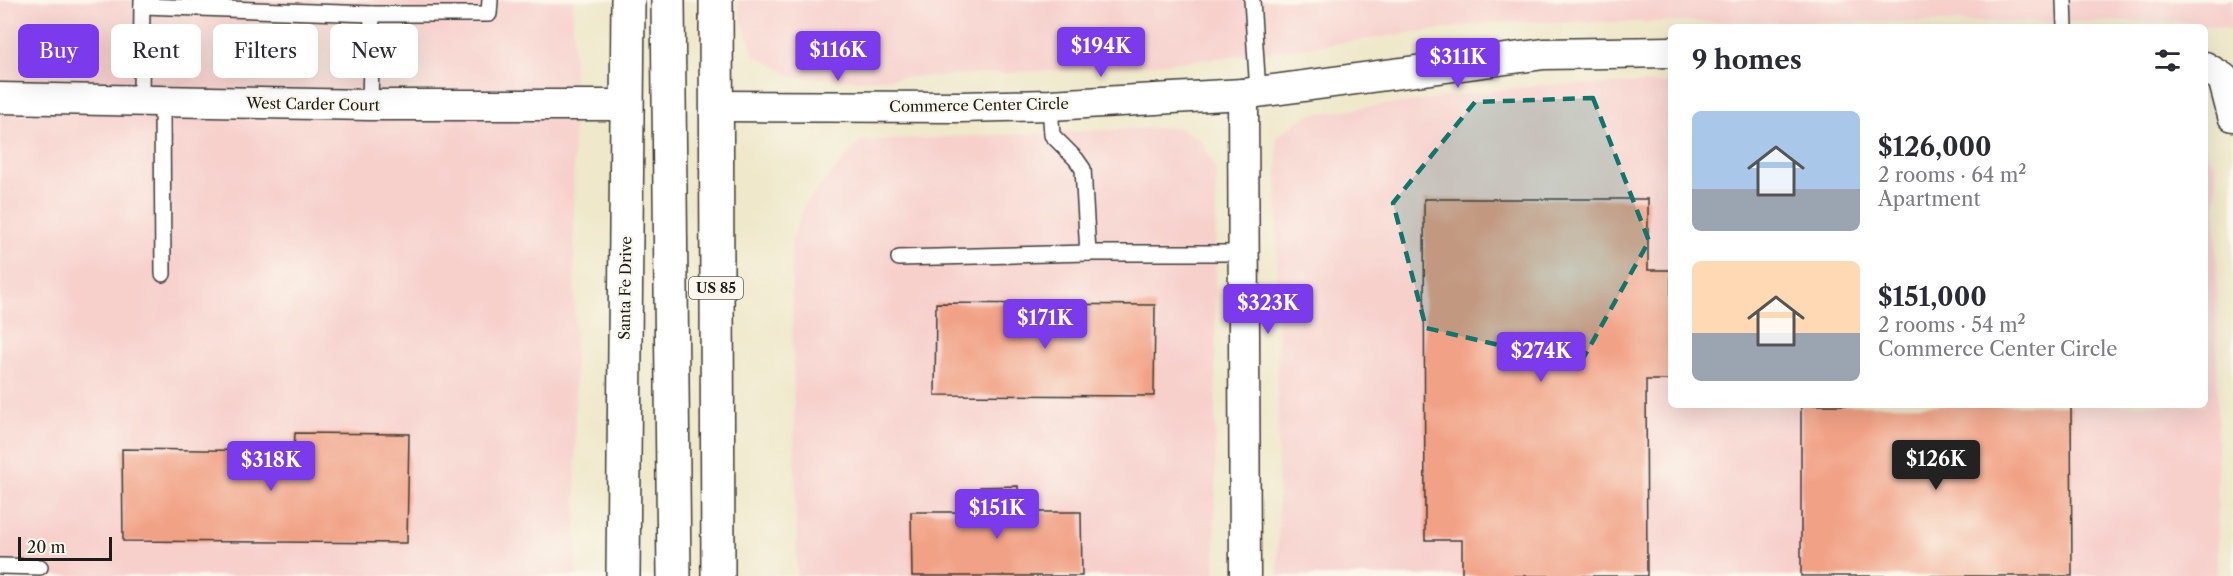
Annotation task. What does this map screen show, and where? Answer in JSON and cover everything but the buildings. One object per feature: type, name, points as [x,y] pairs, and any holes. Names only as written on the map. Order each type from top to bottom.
[{"type":"highway","name":"Santa Fe Drive","points":[[623,576],[628,0]]},
{"type":"highway","points":[[668,0],[674,576]]},
{"type":"highway","name":"US 85","points":[[716,0],[718,576]]},
{"type":"street","name":"Commerce Center Circle","points":[[716,106],[1050,105],[1250,93],[1544,54],[1668,52]]},
{"type":"street","points":[[2208,69],[2223,78],[2233,116]]},
{"type":"street","points":[[1245,576],[1244,253],[1250,93]]},
{"type":"street","name":"West Carder Court","points":[[0,98],[370,105],[627,105]]},
{"type":"lane","points":[[163,274],[152,101],[142,3],[372,14],[489,14],[490,0]]},
{"type":"lane","points":[[1250,93],[1252,0]]},
{"type":"lane","points":[[2064,0],[2065,24]]},
{"type":"lane","points":[[370,105],[372,14]]},
{"type":"lane","points":[[1050,105],[1052,135],[1083,169],[1088,253]]},
{"type":"lane","points":[[899,258],[1088,253],[1244,253]]},
{"type":"lane","points":[[0,566],[40,567]]},
{"type":"highlighted area","points":[[1593,98],[1649,241],[1580,364],[1426,328],[1393,203],[1475,102]]},
{"type":"shaded area","points":[[0,0],[573,0],[576,576],[0,576]]},
{"type":"shaded area","points":[[739,0],[2233,0],[2233,34],[2228,29],[2208,26],[2208,24],[2182,22],[1496,22],[1255,54],[1126,67],[856,80],[794,77],[754,55],[739,13]]},
{"type":"shaded area","points":[[1668,83],[1668,408],[2208,408],[2208,154],[2216,167],[2218,576],[1278,576],[1277,137],[1307,115],[1538,85]]},
{"type":"shaded area","points":[[1178,127],[1201,140],[1216,170],[1215,576],[797,576],[791,242],[805,204],[860,141]]}]
